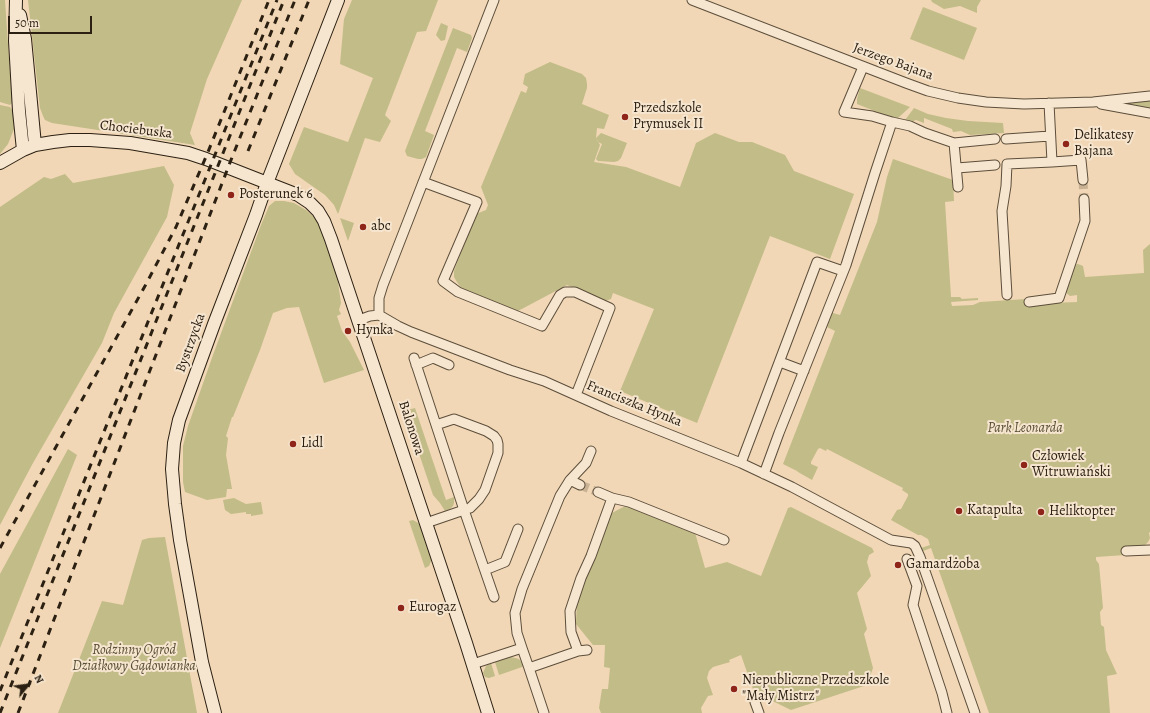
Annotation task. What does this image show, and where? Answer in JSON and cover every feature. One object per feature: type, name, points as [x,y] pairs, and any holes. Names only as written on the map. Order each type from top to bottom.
[{"type":"street","points":[[17,0],[25,39],[35,145]]},
{"type":"street","points":[[17,0],[15,41],[19,115],[23,150]]},
{"type":"street","name":"Bystrzycka","points":[[215,713],[202,662],[180,540],[173,485],[173,450],[179,420],[187,396],[338,0]]},
{"type":"street","points":[[359,320],[370,316],[379,315],[380,298],[383,285],[494,0]]},
{"type":"street","name":"Jerzego Bajana","points":[[692,0],[928,91],[958,98],[986,102],[1049,103],[1093,102],[1150,96]]},
{"type":"street","points":[[863,67],[844,112],[872,116],[910,126],[954,143],[995,139]]},
{"type":"street","name":"Jerzego Bajana","points":[[1093,102],[1150,113]]},
{"type":"street","points":[[1049,103],[1052,162]]},
{"type":"street","points":[[764,474],[843,271],[892,122]]},
{"type":"street","points":[[1006,139],[1050,136]]},
{"type":"street","name":"Chociebuska","points":[[0,163],[35,145],[70,140],[95,140],[130,143],[188,153],[267,183]]},
{"type":"street","points":[[954,143],[958,187]]},
{"type":"street","points":[[1007,295],[1002,211],[1006,186],[1007,164],[1081,160],[1083,180]]},
{"type":"street","points":[[957,168],[995,165]]},
{"type":"street","points":[[423,182],[477,202],[443,281],[458,292],[542,326],[560,295],[565,292],[575,292],[610,308],[576,395]]},
{"type":"street","name":"Balonowa","points":[[267,183],[305,199],[322,216],[332,239],[488,713]]},
{"type":"street","points":[[1029,302],[1058,298],[1085,221],[1084,199]]},
{"type":"street","points":[[742,463],[817,262],[843,271]]},
{"type":"street","name":"Franciszka Hynka","points":[[379,315],[411,332],[510,370],[544,381],[742,463],[819,501],[892,540],[906,542],[915,546],[923,567]]},
{"type":"street","points":[[449,365],[433,358],[415,362],[494,597]]},
{"type":"street","points":[[780,362],[804,371]]},
{"type":"street","points":[[426,523],[470,508],[485,490],[498,453],[498,444],[494,436],[490,433],[454,419],[436,425]]},
{"type":"street","points":[[544,713],[517,633],[515,613],[542,537],[560,496],[570,480],[586,463],[591,451]]},
{"type":"street","points":[[570,480],[580,484]]},
{"type":"street","points":[[598,492],[612,498],[635,504],[724,540]]},
{"type":"street","points":[[529,668],[582,650],[571,632],[570,611],[612,498]]},
{"type":"street","points":[[485,570],[505,562],[518,529]]},
{"type":"street","points":[[1126,551],[1150,550]]},
{"type":"street","points":[[907,559],[917,586],[913,605],[942,693],[947,713]]},
{"type":"street","points":[[912,571],[923,567],[975,713]]},
{"type":"street","points":[[473,664],[522,648]]},
{"type":"street","points":[[755,702],[759,713]]},
{"type":"green space","points":[[0,0],[5,0],[12,103],[10,105],[0,102]]},
{"type":"green space","points":[[28,0],[242,0],[207,79],[190,133],[195,145],[52,123],[45,120],[40,108]]},
{"type":"green space","points":[[352,0],[438,0],[426,31],[417,32],[385,115],[391,121],[380,142],[365,138],[338,214],[334,205],[325,195],[295,174],[289,164],[304,127],[348,142],[373,78],[340,64],[344,19]]},
{"type":"green space","points":[[931,0],[981,0],[977,7],[977,13],[960,6],[944,9]]},
{"type":"green space","points":[[923,7],[977,28],[964,60],[910,39]]},
{"type":"green space","points":[[441,23],[448,26],[445,40],[441,41],[436,35]]},
{"type":"green space","points":[[453,28],[471,35],[472,38],[467,52],[457,48],[425,131],[434,135],[426,157],[418,159],[407,156],[405,151]]},
{"type":"green space","points":[[550,62],[582,74],[586,78],[587,88],[582,104],[609,115],[604,129],[597,128],[596,138],[600,145],[594,162],[626,167],[680,187],[696,143],[715,133],[739,142],[752,142],[785,155],[794,171],[854,194],[830,259],[770,236],[697,423],[620,391],[654,309],[613,293],[611,299],[605,301],[567,285],[518,311],[462,289],[454,277],[454,271],[476,214],[486,210],[488,205],[481,187],[521,91],[526,93],[528,87],[523,84],[525,74]]},
{"type":"green space","points":[[860,88],[910,107],[898,118],[887,116],[857,104]]},
{"type":"green space","points":[[1150,100],[1150,110],[1121,105],[1119,102]]},
{"type":"green space","points":[[0,105],[10,107],[13,111],[14,129],[8,144],[0,154]]},
{"type":"green space","points":[[914,108],[928,114],[946,118],[1003,123],[1004,133],[970,135],[961,131],[953,132],[952,129],[924,118],[924,123],[916,120],[911,122],[905,120]]},
{"type":"green space","points":[[601,133],[627,143],[621,158],[618,161],[598,161],[596,159],[602,144],[598,142],[596,138]]},
{"type":"green space","name":"Park Leonarda","points":[[893,159],[953,180],[954,201],[945,202],[951,297],[960,297],[962,299],[978,298],[978,300],[951,302],[952,306],[973,305],[980,302],[1026,299],[1028,304],[1077,302],[1077,295],[1070,296],[1065,292],[1074,265],[1078,264],[1083,266],[1085,277],[1144,273],[1143,250],[1150,244],[1150,538],[1144,546],[1125,555],[1096,557],[1099,564],[1103,608],[1100,612],[1101,625],[1104,627],[1106,650],[1117,674],[1107,676],[1110,713],[989,713],[931,548],[923,551],[921,548],[930,545],[928,539],[891,520],[897,510],[901,509],[908,494],[902,490],[903,488],[827,449],[826,451],[820,448],[818,449],[811,462],[811,464],[818,467],[812,480],[783,464],[835,331],[827,327],[832,313],[840,315],[877,222],[887,177]]},
{"type":"green space","points":[[164,166],[174,185],[167,217],[114,313],[102,343],[33,463],[0,525],[0,207],[44,177],[51,179],[65,174],[73,183]]},
{"type":"green space","points":[[275,201],[294,203],[306,210],[316,219],[337,275],[341,303],[339,310],[341,314],[337,316],[342,331],[350,342],[364,370],[324,383],[299,307],[287,308],[273,313],[226,436],[228,438],[226,455],[232,489],[227,489],[226,497],[207,500],[185,492],[183,482],[183,446],[188,426],[213,355],[261,225],[269,206]]},
{"type":"green space","points":[[340,218],[354,223],[348,241]]},
{"type":"green space","points":[[415,408],[446,500],[454,497],[453,506],[445,511],[433,495],[406,415],[408,410]]},
{"type":"green space","points":[[68,449],[77,455],[0,648],[0,574]]},
{"type":"green space","points":[[234,498],[246,504],[261,502],[263,514],[251,516],[251,514],[246,514],[246,512],[231,514],[225,510],[223,500]]},
{"type":"green space","points":[[629,504],[694,529],[705,568],[727,562],[761,576],[788,508],[791,507],[872,548],[874,552],[869,555],[867,562],[871,576],[857,593],[867,629],[864,634],[873,668],[867,685],[791,710],[754,692],[741,655],[729,660],[730,662],[713,667],[709,671],[707,678],[713,695],[708,696],[701,708],[702,713],[601,713],[599,708],[602,689],[608,689],[610,668],[604,667],[605,645],[593,645],[576,624],[577,599],[610,514]]},
{"type":"green space","points":[[413,520],[420,524],[432,559],[429,566],[425,568],[409,521]]},
{"type":"green space","name":"Rodzinny Ogród Działkowy Gądowianka","points":[[165,537],[197,713],[58,713],[102,601],[123,605],[142,540]]},
{"type":"green space","points":[[511,657],[519,659],[525,666],[499,675],[495,662]]},
{"type":"green space","points":[[491,663],[495,676],[489,678],[485,677],[483,673],[486,666]]},
{"type":"tunnel","points":[[1083,180],[1084,199]]},
{"type":"tunnel","points":[[580,485],[598,492]]},
{"type":"railway","points":[[0,548],[176,227],[269,0]]},
{"type":"railway","points":[[0,691],[277,0]]},
{"type":"railway","points":[[0,713],[284,0]]},
{"type":"railway","points":[[18,713],[231,160],[295,0]]},
{"type":"railway","points":[[248,151],[309,0]]},
{"type":"place","name":"Przedszkole Prymusek II","points":[[625,117]]},
{"type":"place","name":"Delikatesy Bajana","points":[[1066,144]]},
{"type":"place","name":"Posterunek 6","points":[[231,195]]},
{"type":"place","name":"abc","points":[[363,227]]},
{"type":"place","name":"Hynka","points":[[348,331]]},
{"type":"place","name":"Lidl","points":[[293,444]]},
{"type":"place","name":"Człowiek Witruwiański","points":[[1024,465]]},
{"type":"place","name":"Katapulta","points":[[959,511]]},
{"type":"place","name":"Heliktopter","points":[[1041,512]]},
{"type":"place","name":"Gamardżoba","points":[[898,565]]},
{"type":"place","name":"Eurogaz","points":[[401,608]]},
{"type":"place","name":"Niepubliczne Przedszkole \"Mały Mistrz\"","points":[[734,689]]}]
